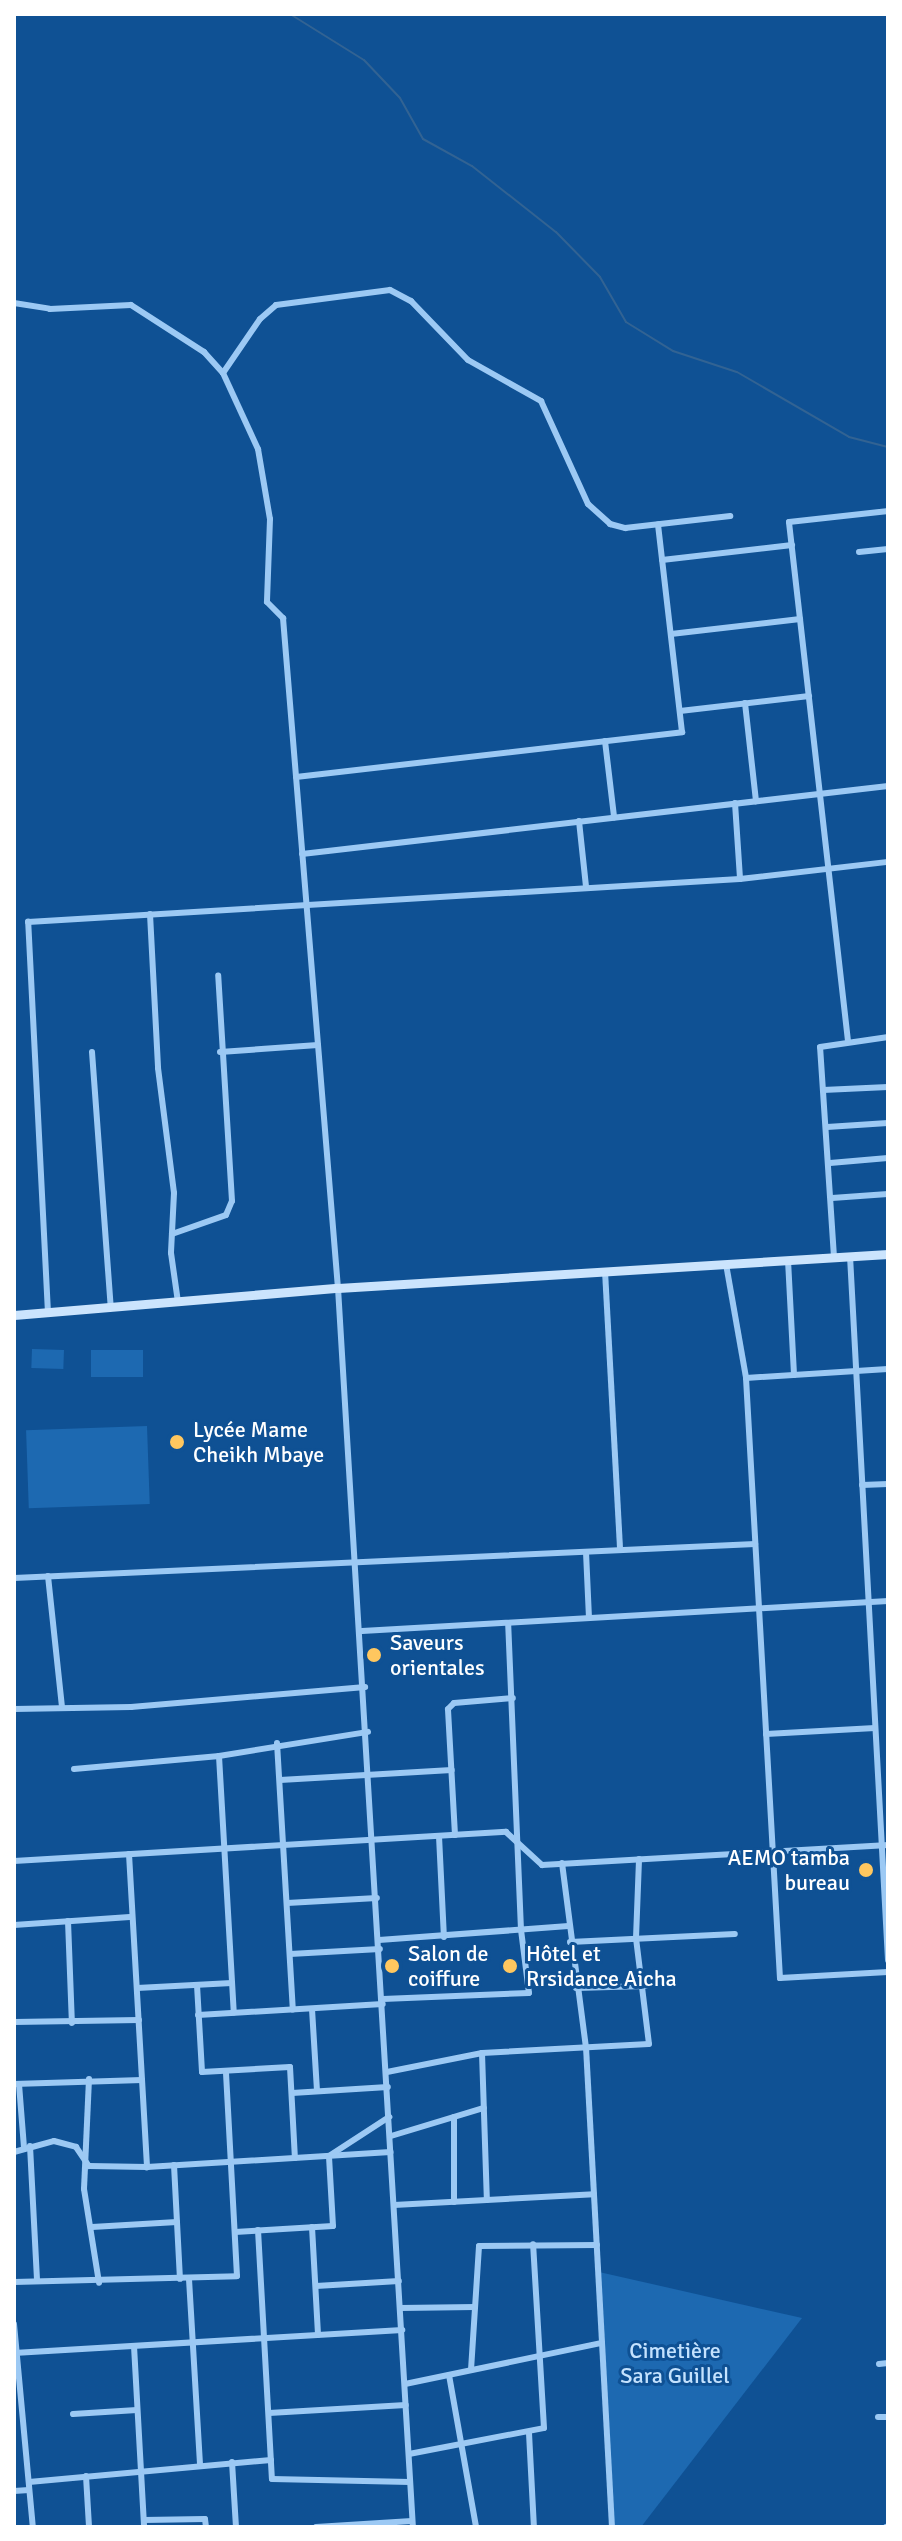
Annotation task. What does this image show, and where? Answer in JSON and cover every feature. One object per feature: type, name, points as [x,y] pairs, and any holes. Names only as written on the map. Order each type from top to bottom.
[{"type":"main road","points":[[14,1315],[338,1288],[888,1254]]},
{"type":"street","points":[[223,373],[260,319],[276,305],[390,290],[411,301],[468,360],[541,401],[559,448],[595,512],[625,528],[730,516]]},
{"type":"street","points":[[14,303],[50,309],[131,305],[204,352],[223,373],[258,449],[270,519],[267,602],[283,618],[358,1559],[413,2524],[316,2527]]},
{"type":"street","points":[[848,1041],[789,522],[888,511]]},
{"type":"street","points":[[296,777],[682,732],[658,524]]},
{"type":"street","points":[[662,560],[792,545]]},
{"type":"street","points":[[859,552],[888,549]]},
{"type":"street","points":[[671,634],[800,619]]},
{"type":"street","points":[[680,711],[809,696]]},
{"type":"street","points":[[745,703],[756,801]]},
{"type":"street","points":[[605,741],[614,817]]},
{"type":"street","points":[[302,854],[888,786]]},
{"type":"street","points":[[735,803],[740,879]]},
{"type":"street","points":[[579,821],[586,887]]},
{"type":"street","points":[[48,1313],[24,929],[28,922],[740,879],[888,862]]},
{"type":"street","points":[[150,914],[158,1068],[174,1193],[172,1234],[178,1302]]},
{"type":"street","points":[[172,1234],[230,1211],[218,975]]},
{"type":"street","points":[[834,1257],[820,1047],[888,1037]]},
{"type":"street","points":[[220,1052],[318,1045]]},
{"type":"street","points":[[92,1052],[111,1308]]},
{"type":"street","points":[[823,1090],[888,1087]]},
{"type":"street","points":[[827,1127],[888,1123]]},
{"type":"street","points":[[830,1163],[888,1158]]},
{"type":"street","points":[[832,1198],[888,1194]]},
{"type":"street","points":[[850,1256],[875,1728],[885,1845],[888,1960]]},
{"type":"street","points":[[788,1260],[794,1375]]},
{"type":"street","points":[[726,1264],[746,1378],[780,1978],[888,1972]]},
{"type":"street","points":[[605,1271],[620,1550]]},
{"type":"street","points":[[746,1378],[888,1369]]},
{"type":"street","points":[[862,1485],[888,1484]]},
{"type":"street","points":[[14,1578],[358,1559],[755,1544]]},
{"type":"street","points":[[586,1552],[589,1618]]},
{"type":"street","points":[[48,1576],[62,1707]]},
{"type":"street","points":[[362,1631],[888,1601]]},
{"type":"street","points":[[198,2015],[529,1993],[521,1930],[521,1844],[508,1623]]},
{"type":"street","points":[[14,1709],[208,1702],[365,1687]]},
{"type":"street","points":[[455,1835],[451,1705],[513,1698]]},
{"type":"street","points":[[766,1734],[875,1728]]},
{"type":"street","points":[[74,1769],[219,1756],[277,1743],[368,1732]]},
{"type":"street","points":[[277,1743],[293,2010]]},
{"type":"street","points":[[219,1756],[234,2013]]},
{"type":"street","points":[[280,1780],[452,1770]]},
{"type":"street","points":[[14,1861],[506,1832],[542,1865],[885,1845]]},
{"type":"street","points":[[439,1836],[444,1937]]},
{"type":"street","points":[[129,1854],[130,1917],[147,2167]]},
{"type":"street","points":[[387,2072],[482,2053],[649,2044],[646,1986],[636,1938],[639,1859]]},
{"type":"street","points":[[562,1863],[586,2047],[612,2527]]},
{"type":"street","points":[[287,1903],[377,1898]]},
{"type":"street","points":[[14,1925],[130,1917]]},
{"type":"street","points":[[68,1921],[72,2023]]},
{"type":"street","points":[[379,1940],[568,1926]]},
{"type":"street","points":[[570,1942],[735,1934]]},
{"type":"street","points":[[290,1954],[380,1949]]},
{"type":"street","points":[[137,1988],[232,1983]]},
{"type":"street","points":[[197,1985],[202,2072],[290,2067],[295,2158]]},
{"type":"street","points":[[576,1988],[646,1986]]},
{"type":"street","points":[[312,2009],[317,2091]]},
{"type":"street","points":[[14,2022],[139,2020]]},
{"type":"street","points":[[482,2053],[487,2200]]},
{"type":"street","points":[[14,2282],[99,2283],[237,2276],[226,2071]]},
{"type":"street","points":[[37,2281],[27,2147],[16,2084],[89,2079],[142,2080]]},
{"type":"street","points":[[89,2079],[89,2166],[84,2189],[99,2283]]},
{"type":"street","points":[[292,2093],[388,2087]]},
{"type":"street","points":[[391,2136],[484,2108]]},
{"type":"street","points":[[329,2156],[389,2116]]},
{"type":"street","points":[[454,2117],[454,2202]]},
{"type":"street","points":[[14,2152],[54,2141],[76,2147],[89,2166]]},
{"type":"street","points":[[89,2166],[147,2167],[391,2152]]},
{"type":"street","points":[[235,2232],[333,2226],[329,2156]]},
{"type":"street","points":[[174,2165],[180,2279]]},
{"type":"street","points":[[394,2205],[594,2194]]},
{"type":"street","points":[[92,2227],[177,2222]]},
{"type":"street","points":[[312,2227],[318,2335]]},
{"type":"street","points":[[258,2230],[272,2479],[410,2482]]},
{"type":"street","points":[[409,2454],[544,2428],[533,2244]]},
{"type":"street","points":[[471,2370],[479,2246],[597,2245]]},
{"type":"street","points":[[189,2279],[200,2465]]},
{"type":"street","points":[[316,2286],[399,2281]]},
{"type":"street","points":[[400,2308],[475,2307]]},
{"type":"street","points":[[14,2324],[33,2527]]},
{"type":"street","points":[[16,2353],[402,2330]]},
{"type":"street","points":[[405,2384],[602,2343]]},
{"type":"street","points":[[134,2346],[144,2523],[205,2519],[206,2527]]},
{"type":"street","points":[[879,2364],[888,2363]]},
{"type":"street","points":[[449,2375],[465,2444],[476,2527]]},
{"type":"street","points":[[269,2413],[406,2405]]},
{"type":"street","points":[[73,2414],[137,2410]]},
{"type":"street","points":[[878,2417],[888,2417]]},
{"type":"street","points":[[529,2433],[534,2527]]},
{"type":"street","points":[[14,2491],[86,2476],[271,2460]]},
{"type":"street","points":[[232,2462],[236,2527]]},
{"type":"street","points":[[86,2476],[89,2527]]},
{"type":"green space","points":[[32,1349],[64,1350],[63,1369],[31,1368]]},
{"type":"green space","points":[[91,1350],[143,1350],[143,1377],[91,1377]]},
{"type":"green space","points":[[147,1426],[150,1504],[29,1508],[26,1430]]},
{"type":"green space","name":"Cimetière Sara Guillel","points":[[599,2272],[802,2318],[641,2527],[612,2527]]},
{"type":"waterway","points":[[290,14],[364,60],[400,98],[423,139],[472,166],[556,232],[600,277],[626,322],[673,351],[737,372],[849,437],[888,447]]},
{"type":"place","name":"Lycée Mame Cheikh Mbaye","points":[[177,1442]]},
{"type":"place","name":"Saveurs orientales","points":[[374,1655]]},
{"type":"place","name":"AEMO tamba bureau","points":[[866,1870]]},
{"type":"place","name":"Salon de coiffure","points":[[392,1966]]},
{"type":"place","name":"Hôtel et Rrsidance Aicha","points":[[510,1966]]}]
